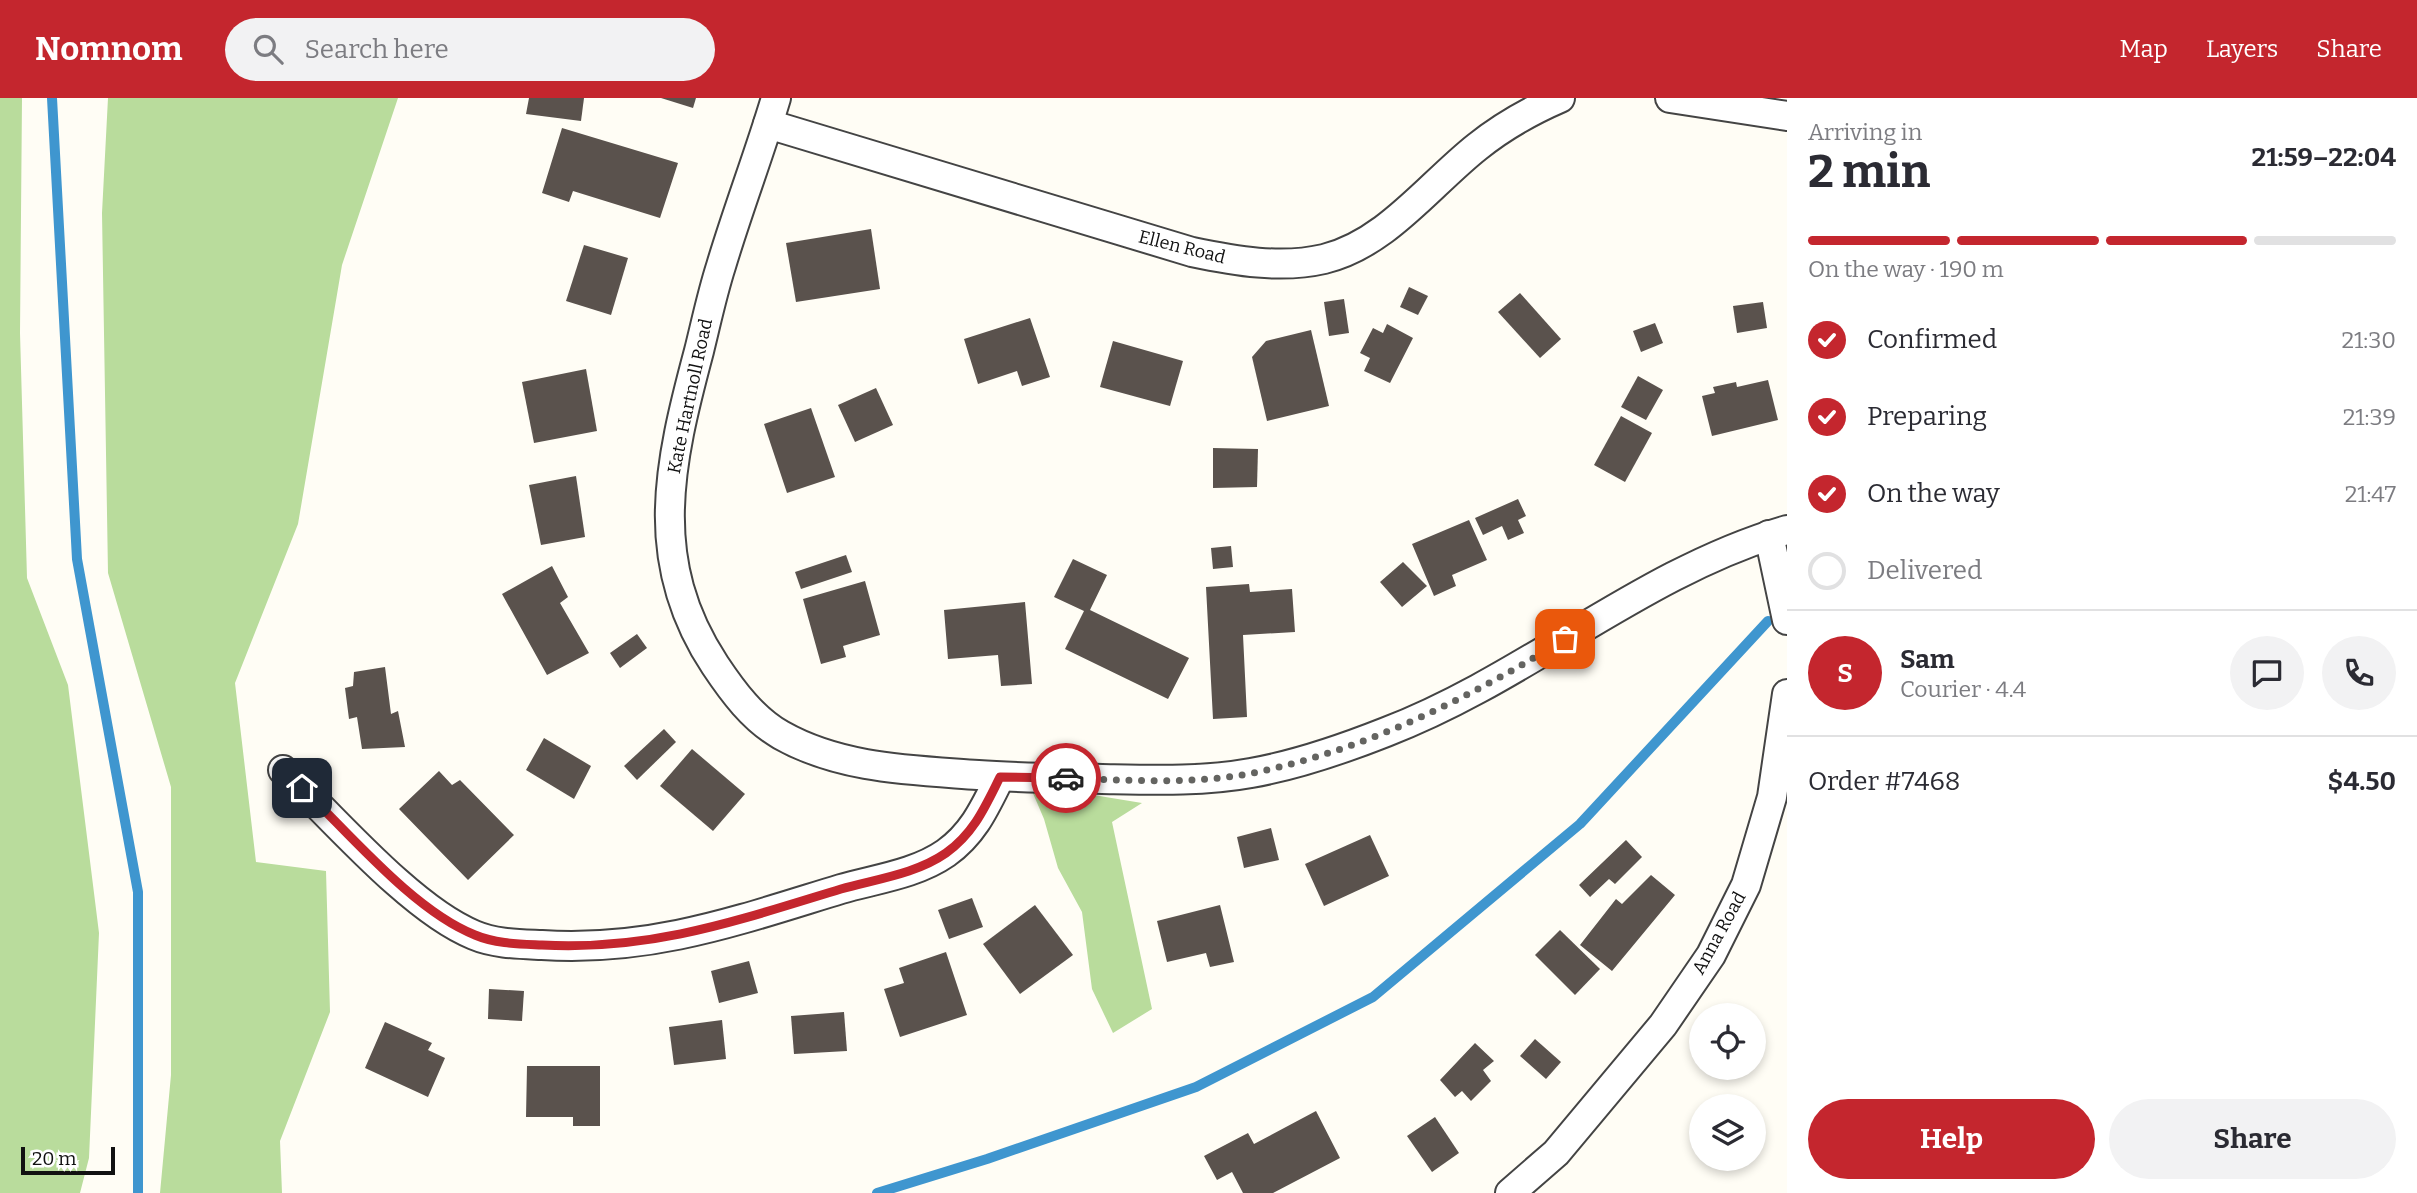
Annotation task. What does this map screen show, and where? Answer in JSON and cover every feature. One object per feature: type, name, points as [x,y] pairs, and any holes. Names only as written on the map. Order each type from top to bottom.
[{"type":"street","name":"Ellen Road","points":[[772,111],[1192,252],[1253,262],[1290,262],[1324,259],[1371,238],[1478,146],[1521,116],[1560,98]]},
{"type":"street","points":[[1670,98],[1787,116]]},
{"type":"street","name":"Kate Hartnoll Road","points":[[772,111],[720,266],[672,459],[669,521],[679,586],[704,648],[749,709],[775,731],[807,747],[860,764],[1000,777],[1205,779],[1251,773],[1318,756],[1385,733],[1471,694],[1678,573],[1778,533]]},
{"type":"street","points":[[1778,533],[1787,620]]},
{"type":"street","name":"Anna Road","points":[[1510,1193],[1556,1153],[1663,1024],[1711,955],[1746,885],[1772,797],[1787,694]]},
{"type":"street","points":[[283,770],[398,882],[429,908],[466,931],[487,939],[566,947],[631,944],[700,932],[907,872],[945,854],[969,834],[980,819],[1000,777]]},
{"type":"green space","points":[[0,98],[22,98],[20,333],[27,578],[68,685],[99,933],[89,1158],[80,1193],[0,1193]]},
{"type":"green space","points":[[108,98],[398,98],[342,265],[298,524],[235,683],[256,862],[326,871],[330,1012],[280,1141],[282,1193],[160,1193],[171,1075],[171,787],[108,573],[102,213]]},
{"type":"green space","points":[[1032,791],[1069,791],[1142,803],[1112,822],[1152,1009],[1113,1033],[1092,989],[1082,912],[1058,868],[1044,819]]},
{"type":"building","points":[[529,98],[584,98],[581,121],[526,114]]},
{"type":"building","points":[[661,98],[696,98],[693,108]]},
{"type":"building","points":[[562,128],[678,163],[660,218],[573,191],[569,202],[542,193]]},
{"type":"building","points":[[871,229],[880,289],[796,302],[786,243]]},
{"type":"building","points":[[584,245],[628,258],[611,315],[566,301]]},
{"type":"building","points":[[1409,287],[1428,296],[1418,315],[1400,307]]},
{"type":"building","points":[[1520,293],[1561,339],[1540,358],[1498,312]]},
{"type":"building","points":[[1344,299],[1349,333],[1329,336],[1324,302]]},
{"type":"building","points":[[1763,302],[1767,328],[1737,333],[1733,306]]},
{"type":"building","points":[[1030,318],[1050,377],[1022,386],[1017,371],[978,384],[964,339]]},
{"type":"building","points":[[1655,323],[1663,343],[1641,352],[1633,331]]},
{"type":"building","points":[[1387,324],[1413,338],[1390,383],[1364,371],[1370,358],[1360,353],[1373,328],[1383,333]]},
{"type":"building","points":[[1311,330],[1329,406],[1267,421],[1252,357],[1266,341]]},
{"type":"building","points":[[1113,341],[1183,361],[1170,406],[1100,387]]},
{"type":"building","points":[[586,369],[597,431],[534,443],[522,382]]},
{"type":"building","points":[[1638,376],[1663,390],[1646,420],[1621,407]]},
{"type":"building","points":[[1768,380],[1778,420],[1712,436],[1702,396],[1715,393],[1713,387],[1736,382],[1737,387]]},
{"type":"building","points":[[876,388],[893,425],[855,442],[838,405]]},
{"type":"building","points":[[811,408],[835,477],[787,493],[764,424]]},
{"type":"building","points":[[1621,416],[1652,433],[1625,482],[1594,465]]},
{"type":"building","points":[[1213,448],[1258,449],[1257,487],[1213,488]]},
{"type":"building","points":[[576,476],[585,537],[541,545],[529,485]]},
{"type":"building","points":[[1518,499],[1526,516],[1518,520],[1524,533],[1508,540],[1502,526],[1483,535],[1475,518]]},
{"type":"building","points":[[1469,520],[1487,560],[1452,575],[1456,586],[1434,596],[1412,544]]},
{"type":"building","points":[[1231,546],[1233,567],[1213,569],[1211,548]]},
{"type":"building","points":[[846,555],[852,572],[801,589],[795,572]]},
{"type":"building","points":[[1073,559],[1107,575],[1090,610],[1189,658],[1168,699],[1065,649],[1084,611],[1054,597]]},
{"type":"building","points":[[1403,562],[1427,586],[1402,607],[1380,582]]},
{"type":"building","points":[[552,566],[568,597],[560,603],[589,653],[547,675],[502,594]]},
{"type":"building","points":[[865,581],[880,635],[843,646],[846,657],[821,664],[803,599]]},
{"type":"building","points":[[1249,584],[1250,592],[1292,589],[1295,632],[1243,635],[1247,717],[1213,719],[1206,587]]},
{"type":"building","points":[[1025,602],[1032,684],[1001,686],[998,655],[948,659],[944,610]]},
{"type":"building","points":[[637,634],[647,648],[620,668],[610,653]]},
{"type":"building","points":[[385,667],[391,714],[398,711],[405,747],[362,749],[357,717],[349,719],[345,688],[353,686],[354,672]]},
{"type":"building","points":[[664,729],[676,742],[637,780],[624,766]]},
{"type":"building","points":[[544,738],[591,766],[574,799],[526,770]]},
{"type":"building","points":[[692,749],[745,794],[713,831],[660,786]]},
{"type":"building","points":[[439,771],[452,785],[460,780],[514,835],[468,880],[399,809]]},
{"type":"building","points":[[1271,828],[1279,860],[1244,868],[1237,837]]},
{"type":"building","points":[[1370,835],[1389,876],[1324,906],[1305,864]]},
{"type":"building","points":[[1626,840],[1642,857],[1615,884],[1609,879],[1590,897],[1579,885]]},
{"type":"building","points":[[1651,875],[1675,895],[1612,971],[1580,945],[1616,899],[1622,904]]},
{"type":"building","points":[[972,898],[983,927],[949,939],[938,910]]},
{"type":"building","points":[[1035,905],[1073,955],[1020,994],[983,944]]},
{"type":"building","points":[[1220,905],[1234,962],[1210,967],[1206,953],[1167,962],[1157,921]]},
{"type":"building","points":[[1560,930],[1600,969],[1575,995],[1535,955]]},
{"type":"building","points":[[946,952],[967,1015],[900,1037],[884,989],[904,983],[899,968]]},
{"type":"building","points":[[749,961],[758,993],[719,1003],[711,971]]},
{"type":"building","points":[[489,989],[524,991],[522,1021],[488,1019]]},
{"type":"building","points":[[844,1012],[847,1051],[794,1054],[791,1016]]},
{"type":"building","points":[[722,1020],[726,1059],[674,1065],[669,1027]]},
{"type":"building","points":[[385,1022],[432,1043],[428,1050],[445,1058],[428,1097],[365,1068]]},
{"type":"building","points":[[1535,1039],[1561,1062],[1546,1079],[1520,1056]]},
{"type":"building","points":[[1475,1043],[1494,1061],[1483,1070],[1491,1081],[1471,1101],[1462,1091],[1455,1097],[1440,1080]]},
{"type":"building","points":[[527,1066],[600,1066],[600,1126],[573,1126],[573,1117],[526,1117]]},
{"type":"building","points":[[1316,1111],[1340,1158],[1273,1193],[1243,1193],[1232,1172],[1217,1180],[1204,1156],[1248,1133],[1254,1144]]},
{"type":"building","points":[[1435,1117],[1459,1153],[1432,1172],[1407,1136]]},
{"type":"waterway","points":[[52,98],[77,559],[138,892],[138,1193]]},
{"type":"waterway","points":[[877,1193],[987,1159],[1196,1087],[1373,997],[1580,824],[1768,621]]},
{"type":"way so far","points":[[1066,778],[1205,779],[1251,773],[1318,756],[1385,733],[1471,694],[1565,639]]},
{"type":"route","points":[[302,788],[398,882],[429,908],[466,931],[475,936],[510,943],[566,947],[631,944],[700,932],[907,872],[945,854],[969,834],[980,819],[1000,777],[1066,778]]}]
